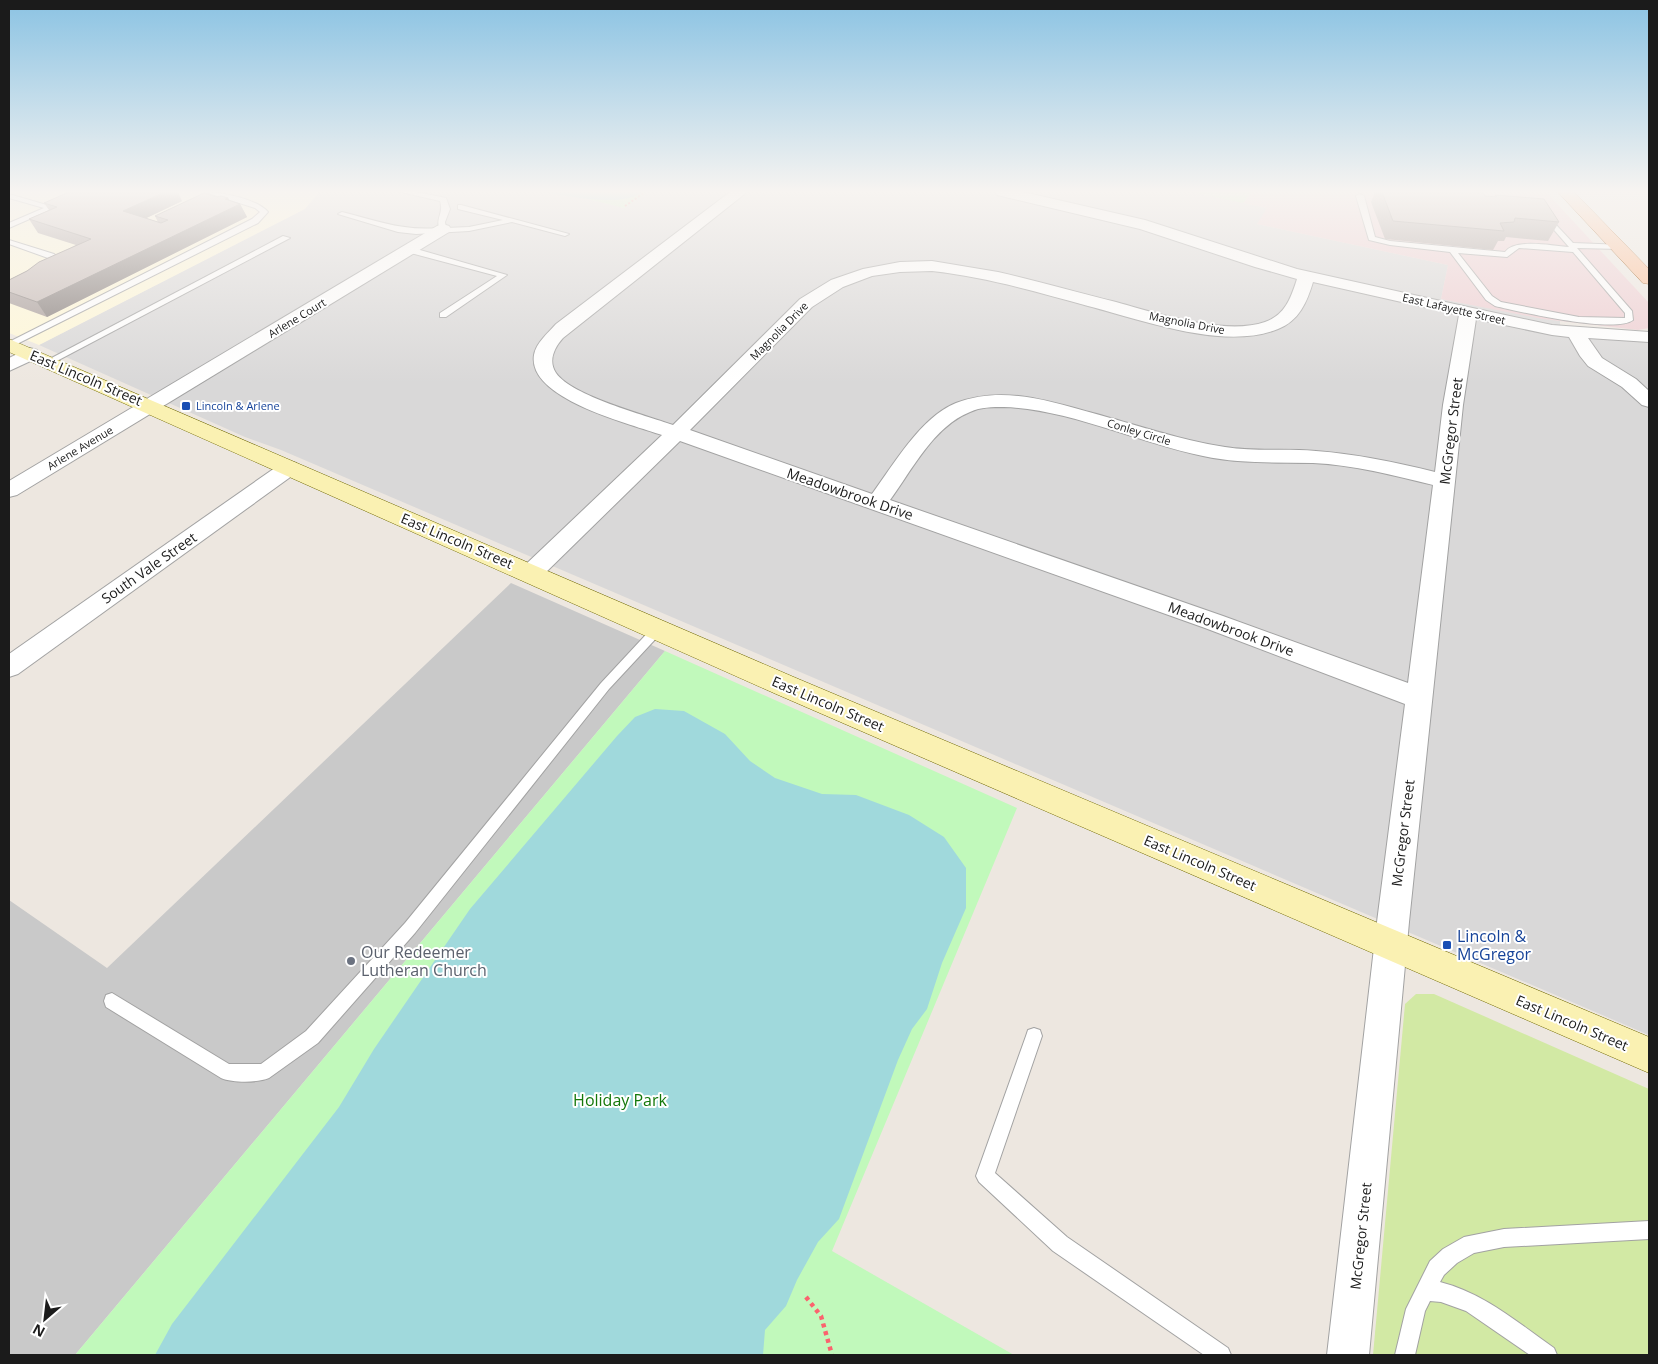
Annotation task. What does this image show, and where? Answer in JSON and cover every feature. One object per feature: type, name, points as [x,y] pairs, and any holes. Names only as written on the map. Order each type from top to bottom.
[{"type":"main road","points":[[1629,256],[1649,279]]},
{"type":"main road","name":"East Lincoln Street","points":[[21,354],[150,406],[658,629],[1649,1056]]},
{"type":"street","name":"Arlene Court","points":[[150,406],[401,256]]},
{"type":"street","name":"Meadowbrook Drive","points":[[657,256],[562,328],[550,342],[542,358],[545,372],[554,384],[574,395],[1204,618],[1419,698]]},
{"type":"street","name":"East Lafayette Street","points":[[1240,256],[1261,264],[1307,275],[1552,330],[1581,328],[1649,337]]},
{"type":"street","name":"Magnolia Drive","points":[[532,573],[806,303],[826,288],[851,276],[881,268],[921,266],[960,268],[1193,327],[1214,331],[1233,331],[1269,327],[1282,321],[1291,313],[1297,303],[1307,275]]},
{"type":"street","name":"McGregor Street","points":[[1348,1355],[1419,698],[1453,405],[1468,312]]},
{"type":"street","points":[[1581,328],[1589,356],[1595,362],[1629,383],[1649,401]]},
{"type":"street","name":"Conley Circle","points":[[876,503],[936,425],[955,411],[991,401],[1013,400],[1036,403],[1178,443],[1227,454],[1263,457],[1330,458],[1396,468],[1445,481]]},
{"type":"street","name":"Arlene Avenue","points":[[9,490],[150,406]]},
{"type":"street","name":"South Vale Street","points":[[9,668],[289,468]]},
{"type":"lane","points":[[38,272],[57,261],[50,256]]},
{"type":"lane","points":[[21,354],[194,256]]},
{"type":"lane","points":[[21,354],[246,256]]},
{"type":"lane","points":[[431,256],[503,275],[443,315]]},
{"type":"lane","points":[[1456,256],[1489,298],[1498,304],[1581,328],[1629,320],[1630,313],[1580,256]]},
{"type":"lane","points":[[112,1001],[227,1072],[263,1072],[312,1037],[410,928],[605,686],[658,629]]},
{"type":"lane","points":[[1034,1036],[985,1176],[1060,1244],[1221,1355]]},
{"type":"lane","points":[[1405,1355],[1416,1309],[1438,1268],[1450,1256],[1471,1244],[1504,1238],[1649,1230]]},
{"type":"lane","points":[[1425,1291],[1438,1290],[1460,1298],[1547,1355]]},
{"type":"path","points":[[806,1298],[821,1316],[832,1355]]},
{"type":"shaded area","points":[[9,256],[214,256],[39,345],[9,333]]},
{"type":"shaded area","points":[[213,256],[1404,256],[1448,265],[1441,299],[1560,321],[1560,334],[1649,342],[1649,1035],[281,450],[245,437],[39,345]]},
{"type":"shaded area","points":[[1404,256],[1605,256],[1649,303],[1649,328],[1638,330],[1543,319],[1441,299],[1448,265]]},
{"type":"shaded area","points":[[511,583],[665,651],[75,1355],[9,1355],[9,900],[107,968]]},
{"type":"green space","name":"Holiday Park","points":[[665,651],[1017,808],[832,1251],[1014,1355],[75,1355]]},
{"type":"green space","points":[[1416,994],[1434,994],[1649,1089],[1649,1355],[1373,1355],[1405,1004]]},
{"type":"water","name":"Holiday Park","points":[[655,709],[684,711],[725,734],[750,761],[775,778],[822,794],[856,795],[909,815],[944,837],[966,868],[966,908],[942,963],[927,1009],[912,1029],[898,1060],[839,1219],[818,1242],[797,1280],[786,1306],[765,1330],[763,1355],[155,1355],[172,1324],[339,1107],[374,1049],[470,909],[617,736],[635,717]]},
{"type":"building","points":[[53,256],[133,256],[37,302],[9,292],[9,280],[27,271],[39,262]]},
{"type":"place","name":"Lincoln & Arlene","points":[[186,406]]},
{"type":"place","name":"Lincoln & McGregor","points":[[1447,945]]},
{"type":"place","name":"Our Redeemer Lutheran Church","points":[[351,961]]}]
